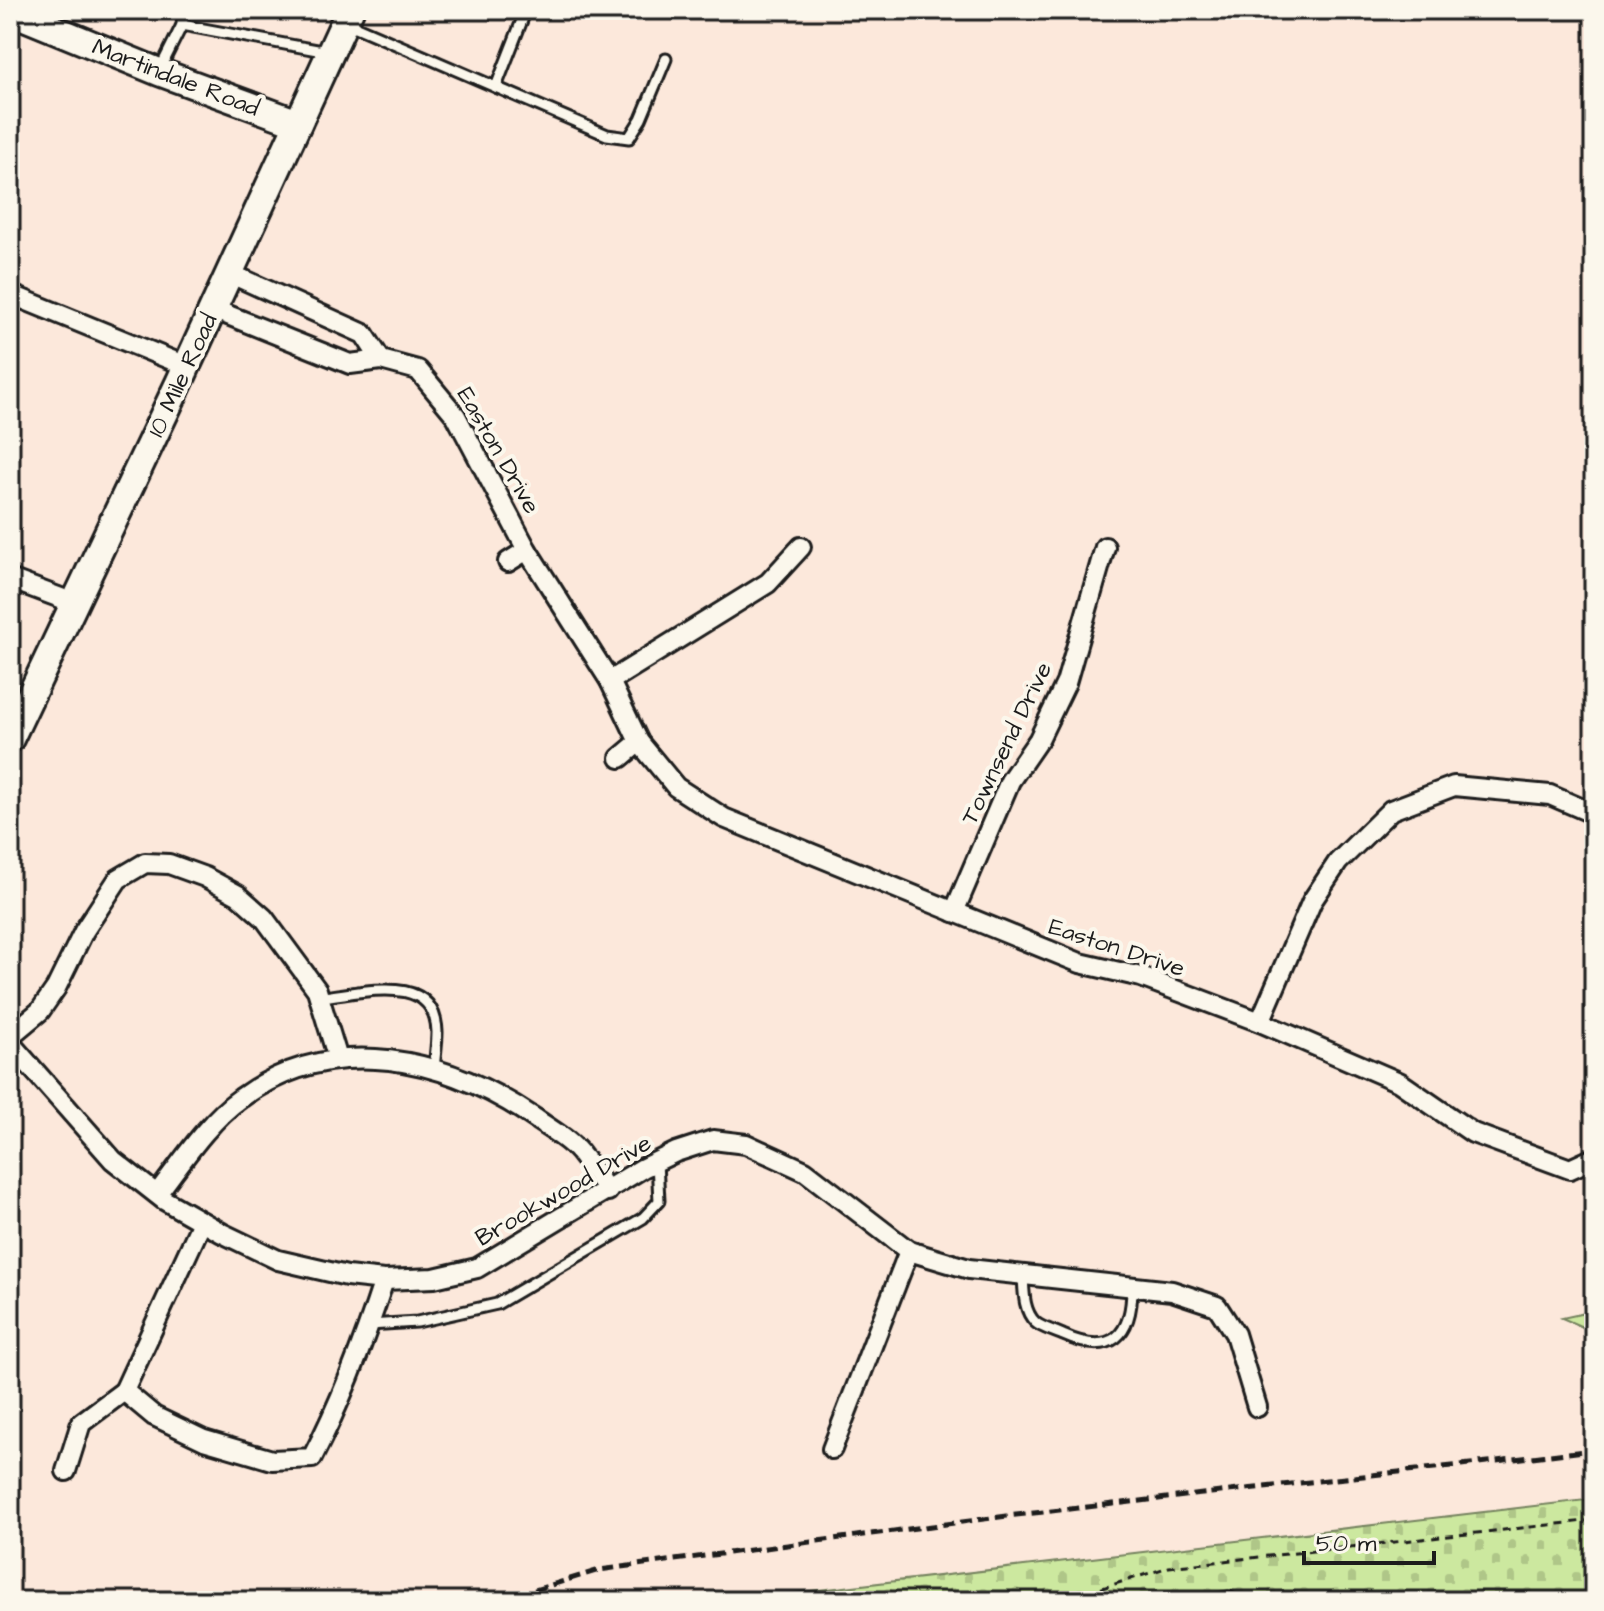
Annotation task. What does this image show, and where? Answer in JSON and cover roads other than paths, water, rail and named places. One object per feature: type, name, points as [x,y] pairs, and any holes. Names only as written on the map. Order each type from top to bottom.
[{"type":"main road","name":"Martindale Road","points":[[10,11],[159,72],[298,123]]},
{"type":"main road","name":"10 Mile Road","points":[[10,739],[347,16]]},
{"type":"street","points":[[229,273],[364,334],[381,360]]},
{"type":"street","points":[[10,294],[186,366]]},
{"type":"street","name":"Easton Drive","points":[[213,309],[350,364],[381,360],[418,370],[456,416],[527,550],[610,681],[639,742],[676,787],[724,818],[1080,963],[1141,977],[1260,1022],[1399,1082],[1473,1133],[1570,1169],[1594,1158]]},
{"type":"street","points":[[610,681],[768,583],[801,547]]},
{"type":"street","name":"Townsend Drive","points":[[954,912],[1010,781],[1039,739],[1066,683],[1105,547]]},
{"type":"street","name":"Easton Drive","points":[[508,562],[527,550]]},
{"type":"street","points":[[10,579],[74,603]]},
{"type":"street","points":[[620,758],[639,742]]},
{"type":"street","points":[[1260,1022],[1312,901],[1338,862],[1391,810],[1454,786],[1550,795],[1594,814]]},
{"type":"street","points":[[10,1036],[40,1011],[56,988],[108,891],[118,879],[145,863],[169,864],[205,877],[238,895],[264,918],[292,953],[320,997],[338,1059]]},
{"type":"street","name":"Brookwood Drive","points":[[10,1043],[113,1160],[157,1194],[202,1222],[278,1260],[347,1276],[384,1280],[434,1278],[477,1268],[657,1162],[713,1140],[746,1144],[805,1171],[909,1251],[969,1269],[1172,1291],[1217,1306],[1235,1334],[1257,1407]]},
{"type":"street","points":[[157,1194],[198,1140],[240,1098],[298,1066],[369,1057],[434,1069],[465,1079],[511,1102],[583,1155],[608,1191]]},
{"type":"street","points":[[66,1471],[81,1423],[124,1391],[202,1222]]},
{"type":"street","points":[[832,1449],[909,1251]]},
{"type":"street","points":[[124,1391],[154,1416],[204,1440],[272,1460],[312,1458],[333,1417],[384,1280]]},
{"type":"lane","points":[[159,72],[182,25],[184,10]]},
{"type":"lane","points":[[496,87],[526,10]]},
{"type":"lane","points":[[347,16],[496,87],[607,135],[629,138],[641,119],[666,59]]},
{"type":"lane","points":[[182,25],[330,53]]},
{"type":"lane","points":[[320,997],[402,989],[416,993],[430,1006],[437,1030],[434,1069]]},
{"type":"lane","points":[[369,1325],[417,1322],[497,1304],[643,1218],[659,1201],[657,1162]]},
{"type":"lane","points":[[1023,1275],[1025,1304],[1035,1322],[1079,1343],[1104,1344],[1125,1332],[1132,1311],[1132,1287]]},
{"type":"lane","points":[[1207,1601],[1229,1597],[1237,1601]]},
{"type":"railway","points":[[500,1601],[599,1570],[1007,1516],[1594,1450]]}]
